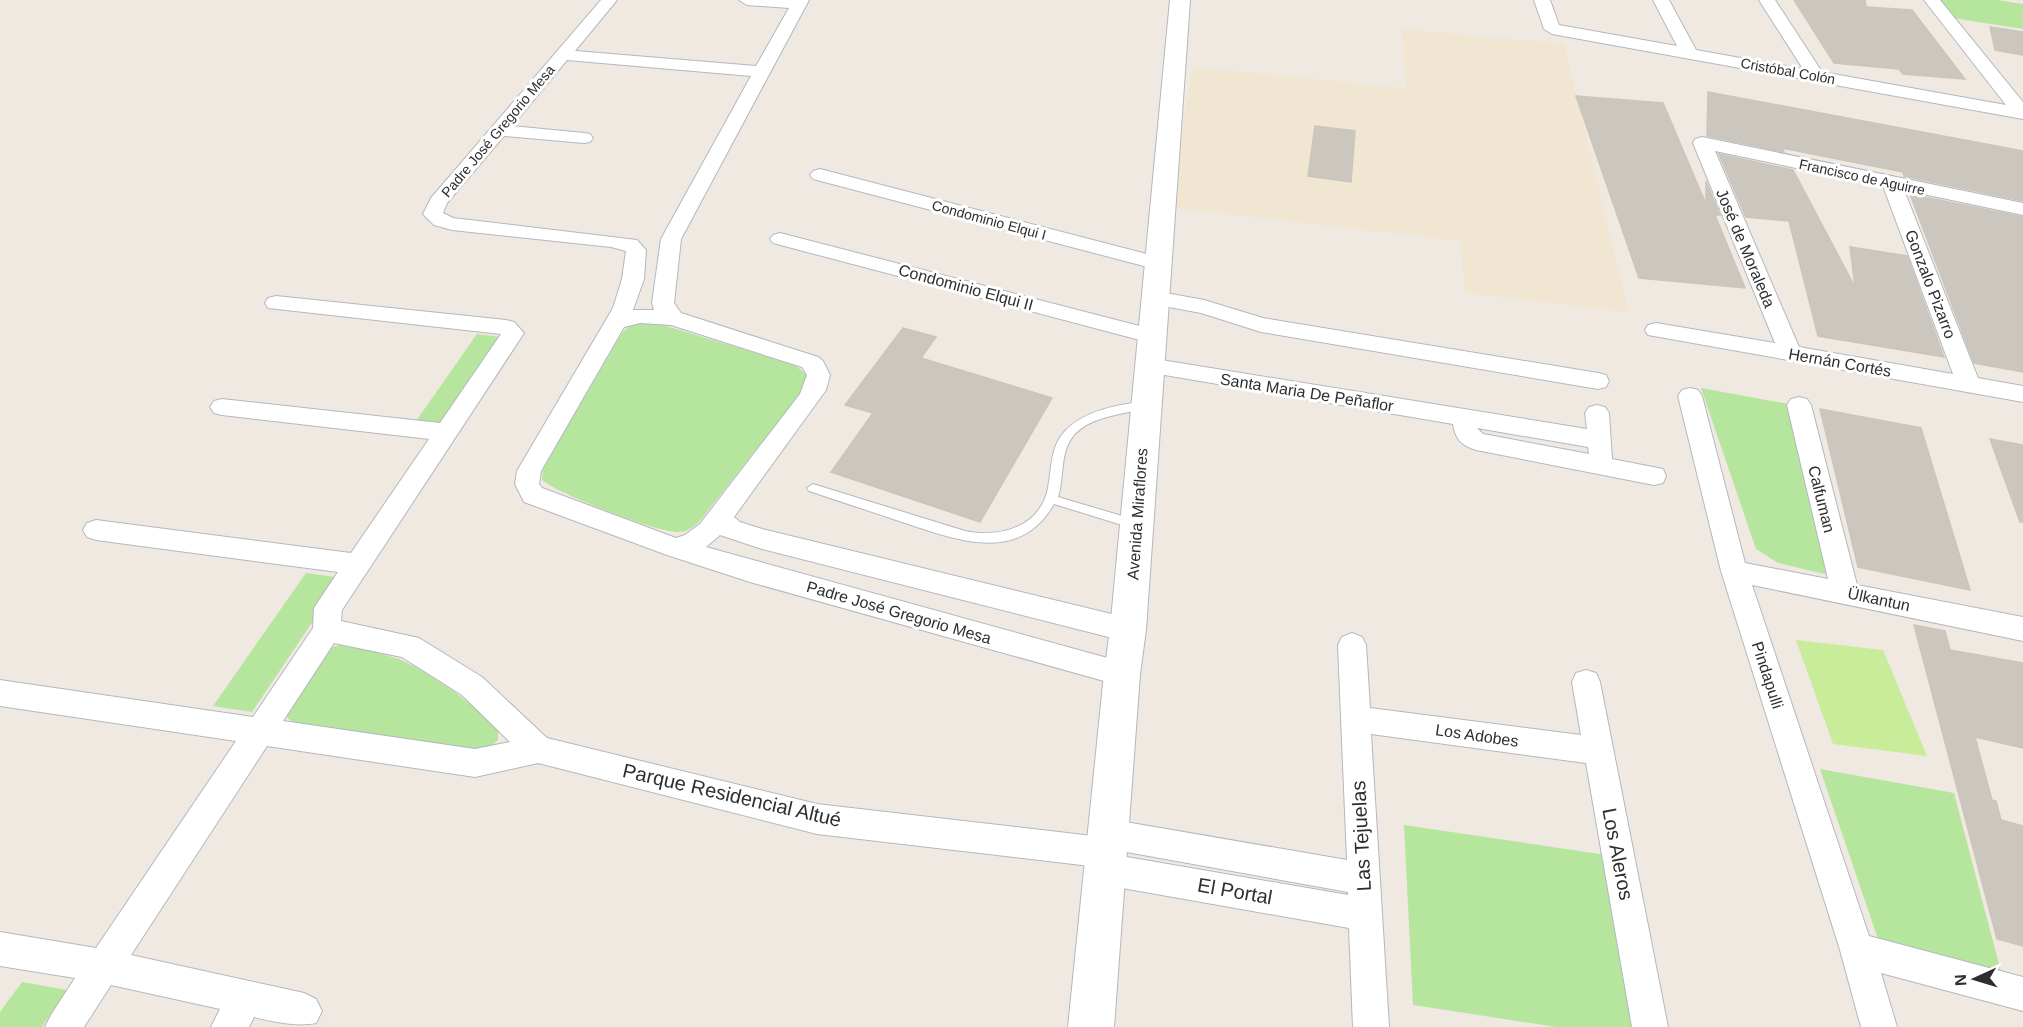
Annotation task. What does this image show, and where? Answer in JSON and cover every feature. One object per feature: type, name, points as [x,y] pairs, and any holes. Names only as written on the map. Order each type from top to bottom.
[{"type":"main road","name":"Avenida Miraflores","points":[[1091,1027],[1122,674],[1128,630],[1180,0]]},
{"type":"street","name":"Padre José Gregorio Mesa","points":[[609,0],[438,202],[433,212],[434,217],[452,224],[630,244],[636,249],[633,279],[618,321],[529,471],[527,484],[533,495],[676,548],[750,571],[1122,674]]},
{"type":"street","points":[[674,318],[664,309],[663,303],[671,239],[800,2],[747,0]]},
{"type":"street","name":"Cristóbal Colón","points":[[1542,0],[1552,29],[2022,113]]},
{"type":"street","points":[[1661,0],[1689,53]]},
{"type":"street","points":[[1767,0],[1816,76]]},
{"type":"street","points":[[1932,0],[2022,113]]},
{"type":"street","name":"Padre José Gregorio Mesa","points":[[563,55],[761,72]]},
{"type":"street","points":[[500,130],[584,138]]},
{"type":"street","name":"Francisco de Aguirre","points":[[1702,143],[1892,184],[2023,209]]},
{"type":"street","name":"José de Moraleda","points":[[1702,143],[1790,353]]},
{"type":"street","name":"Condominio Elqui I","points":[[820,176],[1159,264]]},
{"type":"street","name":"Gonzalo Pizarro","points":[[1892,184],[1969,385]]},
{"type":"street","points":[[636,249],[671,239]]},
{"type":"street","name":"Condominio Elqui II","points":[[780,239],[1150,351]]},
{"type":"street","points":[[1155,298],[1204,307],[1261,325],[1598,381]]},
{"type":"street","points":[[63,1027],[327,630],[328,608],[513,333],[506,327],[276,303]]},
{"type":"street","points":[[618,321],[640,316],[674,318],[803,359],[815,365],[819,373],[815,390],[719,519],[698,540],[676,548]]},
{"type":"street","name":"Hernán Cortés","points":[[1656,330],[2023,394]]},
{"type":"street","name":"Santa Maria De Peñaflor","points":[[1150,351],[1464,418],[1600,440]]},
{"type":"street","name":"Pindapulli","points":[[1690,396],[1734,571],[1857,950],[1879,1027]]},
{"type":"street","name":"Calfuman","points":[[1799,405],[1845,592]]},
{"type":"street","points":[[222,407],[447,432]]},
{"type":"street","points":[[1597,413],[1602,466]]},
{"type":"street","points":[[1464,418],[1466,432],[1476,441],[1654,476]]},
{"type":"street","name":"Padre José Gregorio Mesa","points":[[719,519],[731,529],[762,539],[1128,630]]},
{"type":"street","points":[[96,530],[357,564]]},
{"type":"street","name":"Ülkantun","points":[[1734,571],[2023,629]]},
{"type":"street","points":[[327,630],[409,646],[471,686],[538,749]]},
{"type":"street","name":"Las Tejuelas","points":[[1352,645],[1371,1027]]},
{"type":"street","name":"Los Aleros","points":[[1586,682],[1650,1027]]},
{"type":"street","points":[[0,693],[475,763],[538,749]]},
{"type":"street","name":"Los Adobes","points":[[1356,718],[1599,751]]},
{"type":"street","name":"Parque Residencial Altué","points":[[538,749],[817,819],[1106,852]]},
{"type":"street","name":"El Portal","points":[[1106,852],[1364,879]]},
{"type":"street","name":"El Portal","points":[[1106,852],[1365,914]]},
{"type":"street","points":[[0,949],[104,966],[304,1011]]},
{"type":"street","points":[[1857,950],[2023,994]]},
{"type":"street","points":[[229,1027],[246,998]]},
{"type":"lane","points":[[813,488],[957,535],[986,539],[1005,537],[1023,530],[1035,520],[1051,499],[1060,451],[1068,434],[1086,421],[1113,410],[1146,405]]},
{"type":"lane","points":[[1051,499],[1136,524]]},
{"type":"shaded area","points":[[1402,29],[1564,44],[1629,312],[1465,293],[1460,241],[1168,207],[1193,67],[1406,88]]},
{"type":"green space","points":[[1932,0],[1997,0],[2023,4],[2023,29],[1946,17]]},
{"type":"green space","points":[[634,322],[653,322],[795,365],[807,375],[803,390],[699,522],[685,531],[668,531],[631,520],[567,494],[542,480],[543,468],[622,333]]},
{"type":"green space","points":[[477,334],[508,338],[447,428],[414,424]]},
{"type":"green space","points":[[1701,388],[1794,405],[1837,577],[1778,563],[1756,549]]},
{"type":"green space","points":[[306,573],[342,578],[252,712],[213,706]]},
{"type":"green space","points":[[1796,640],[1883,650],[1927,756],[1833,744]]},
{"type":"green space","points":[[346,643],[399,659],[422,670],[455,692],[494,724],[498,728],[498,740],[490,748],[480,751],[292,722],[285,715],[330,648]]},
{"type":"green space","points":[[1820,769],[1954,793],[2001,972],[1878,939]]},
{"type":"green space","points":[[1404,825],[1606,855],[1633,1027],[1556,1027],[1413,1005]]},
{"type":"green space","points":[[22,982],[67,990],[42,1027],[0,1027],[0,1012]]},
{"type":"building","points":[[1794,0],[1865,0],[1866,7],[1912,10],[1965,79],[1903,74],[1899,69],[1834,63]]},
{"type":"building","points":[[1990,27],[2023,32],[2023,55],[1995,50]]},
{"type":"building","points":[[1708,92],[2023,151],[2023,201],[1904,176],[1903,172],[1782,148],[1784,152],[1707,136]]},
{"type":"building","points":[[1576,96],[1663,103],[1706,204],[1706,181],[1720,215],[1715,215],[1745,288],[1639,278]]},
{"type":"building","points":[[1315,126],[1355,131],[1351,182],[1308,176]]},
{"type":"building","points":[[1719,154],[1793,170],[1855,287],[1850,247],[1907,256],[1944,357],[1818,336],[1789,221],[1746,217]]},
{"type":"building","points":[[1910,194],[2023,217],[2023,372],[1974,363]]},
{"type":"building","points":[[903,328],[936,337],[921,358],[1052,398],[980,522],[831,472],[873,413],[845,405]]},
{"type":"building","points":[[1820,409],[1921,428],[1970,590],[1858,567]]},
{"type":"building","points":[[1990,439],[2023,445],[2023,522],[2020,522]]},
{"type":"building","points":[[1914,625],[1945,631],[1950,650],[2023,663],[2023,748],[1975,737],[1992,800],[1996,801],[2001,820],[2023,826],[2023,946],[1997,939]]}]
